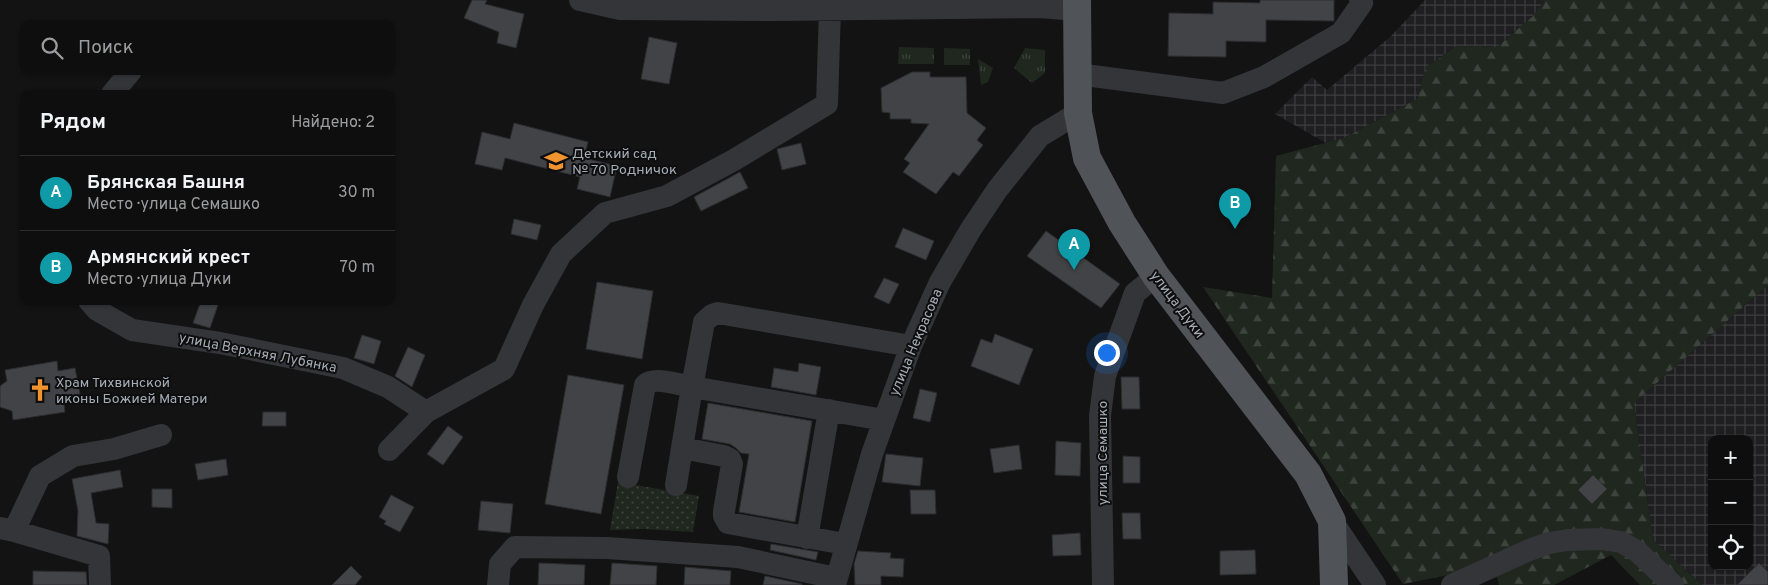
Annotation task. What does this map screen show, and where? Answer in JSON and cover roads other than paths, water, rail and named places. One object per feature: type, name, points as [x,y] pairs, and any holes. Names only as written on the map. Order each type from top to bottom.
[{"type":"main road","name":"улица Дуки","points":[[1077,5],[1078,113],[1086,158],[1122,223],[1156,276],[1308,474],[1332,521],[1334,585]]},
{"type":"street","points":[[580,0],[620,9],[678,5],[801,5],[830,9],[961,4],[1040,7],[1077,5]]},
{"type":"street","points":[[1077,74],[1223,93],[1264,77],[1341,32],[1363,1]]},
{"type":"street","points":[[389,450],[426,412],[504,369],[533,304],[561,254],[605,213],[667,196],[734,160],[827,104],[830,9]]},
{"type":"street","points":[[115,90],[128,75]]},
{"type":"street","name":"улица Некрасова","points":[[836,581],[872,454],[910,346],[940,282],[971,228],[997,190],[1040,136],[1078,113]]},
{"type":"street","name":"улица Семашко","points":[[1103,585],[1100,416],[1105,376],[1135,293],[1156,276]]},
{"type":"street","name":"улица Верхняя Лубянка","points":[[93,305],[97,310],[132,330],[220,344],[343,368],[388,387],[426,412]]},
{"type":"street","points":[[676,485],[704,322],[712,315],[718,313],[910,346]]},
{"type":"street","points":[[628,477],[645,385],[655,380],[884,420]]},
{"type":"street","points":[[807,538],[829,410]]},
{"type":"street","points":[[100,585],[99,556],[7,530],[40,476],[73,456],[114,449],[161,435]]},
{"type":"street","points":[[682,448],[724,456],[730,459],[732,464],[724,511],[724,516],[728,523],[845,544]]},
{"type":"street","points":[[1332,521],[1375,585]]},
{"type":"street","points":[[1452,585],[1548,543],[1568,540],[1602,539],[1621,542],[1638,551],[1673,585]]},
{"type":"street","points":[[499,575],[515,548],[607,548],[738,558],[836,581]]},
{"type":"place","name":"Детский сад № 70 Родничок","points":[[556,161]]},
{"type":"place","name":"Армянский крест","points":[[1235,229]]},
{"type":"place","name":"Брянская Башня","points":[[1074,270]]},
{"type":"place","name":"Храм Тихвинской иконы Божией Матери","points":[[40,390]]}]
